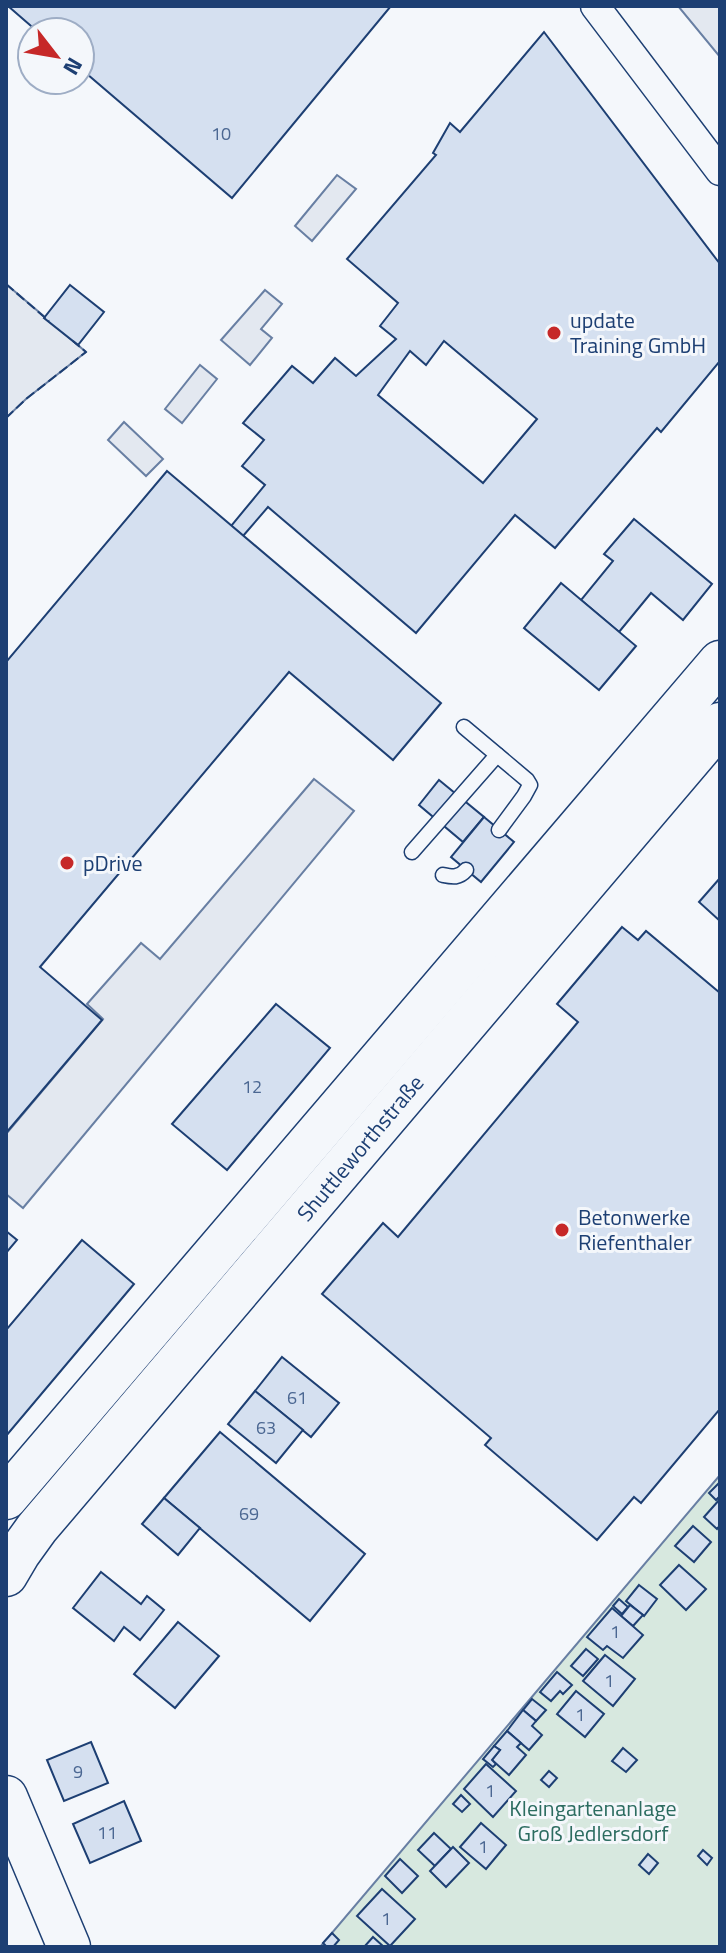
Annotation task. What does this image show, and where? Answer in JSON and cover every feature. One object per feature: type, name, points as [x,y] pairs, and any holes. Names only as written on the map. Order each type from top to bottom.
[{"type":"main road","name":"Shuttleworthstraße","points":[[6,1498],[720,662]]},
{"type":"main road","name":"Shuttleworthstraße","points":[[6,1575],[37,1528],[720,724]]},
{"type":"main road","points":[[6,1797],[69,1947]]},
{"type":"main road","points":[[6,1871],[38,1947]]},
{"type":"street","points":[[595,6],[720,171]]},
{"type":"lane","points":[[464,727],[530,785],[499,830]]},
{"type":"lane","points":[[412,852],[497,755]]},
{"type":"lane","points":[[443,875],[453,877],[466,870]]},
{"type":"green space","name":"Kleingartenanlage Groß Jedlersdorf","points":[[720,1475],[720,1947],[320,1947]]},
{"type":"shaded area","points":[[678,6],[720,6],[720,57]]},
{"type":"shaded area","points":[[337,175],[356,189],[312,241],[295,226]]},
{"type":"shaded area","points":[[6,284],[86,352],[6,418]]},
{"type":"shaded area","points":[[265,290],[282,304],[261,329],[272,338],[250,365],[221,340]]},
{"type":"shaded area","points":[[200,365],[217,379],[182,423],[165,409]]},
{"type":"shaded area","points":[[124,422],[163,459],[146,476],[108,440]]},
{"type":"shaded area","points":[[314,779],[354,811],[23,1208],[6,1194],[6,1134],[103,1019],[87,1004],[141,943],[160,959]]},
{"type":"building","points":[[8,6],[391,6],[232,198],[96,82],[96,16],[20,16]]},
{"type":"building","name":"update Training GmbH","points":[[544,32],[720,264],[720,361],[661,432],[657,428],[555,548],[515,515],[416,633],[268,507],[243,536],[231,526],[265,485],[242,466],[264,440],[243,423],[292,366],[313,383],[335,358],[356,376],[396,339],[380,326],[398,303],[347,259],[436,155],[433,153],[450,123],[460,132]],"holes":[[[444,341],[537,419],[483,483],[378,395],[410,351],[426,365]]]},
{"type":"building","points":[[70,285],[104,312],[78,345],[44,318]]},
{"type":"building","name":"pDrive","points":[[167,471],[441,703],[393,760],[289,672],[40,967],[102,1020],[6,1133],[6,662]]},
{"type":"building","points":[[634,519],[712,584],[683,620],[651,593],[619,632],[581,600],[613,561],[604,554]]},
{"type":"building","points":[[561,583],[636,646],[599,690],[524,628]]},
{"type":"building","points":[[439,780],[484,817],[463,842],[419,805]]},
{"type":"building","points":[[484,817],[514,842],[481,882],[451,857]]},
{"type":"building","points":[[720,878],[720,921],[699,902]]},
{"type":"building","name":"Betonwerke Riefenthaler","points":[[622,927],[638,940],[646,931],[720,993],[720,1409],[641,1503],[634,1497],[597,1540],[485,1445],[491,1438],[322,1294],[383,1223],[398,1237],[578,1022],[557,1004]]},
{"type":"building","points":[[276,1004],[330,1048],[227,1170],[172,1124]]},
{"type":"building","points":[[6,1231],[17,1240],[6,1253]]},
{"type":"building","points":[[82,1240],[134,1284],[6,1436],[6,1330]]},
{"type":"building","points":[[282,1357],[339,1403],[311,1437],[255,1391]]},
{"type":"building","points":[[255,1391],[303,1430],[276,1463],[228,1424]]},
{"type":"building","points":[[220,1432],[365,1554],[310,1621],[164,1498]]},
{"type":"building","points":[[718,1484],[720,1496],[716,1500],[709,1493]]},
{"type":"building","points":[[164,1498],[200,1528],[178,1555],[142,1524]]},
{"type":"building","points":[[720,1499],[720,1525],[717,1529],[704,1517]]},
{"type":"building","points":[[693,1526],[711,1542],[694,1562],[675,1546]]},
{"type":"building","points":[[679,1565],[706,1589],[686,1610],[660,1585]]},
{"type":"building","points":[[101,1572],[141,1604],[147,1596],[164,1610],[140,1640],[124,1627],[114,1641],[73,1608]]},
{"type":"building","points":[[639,1585],[657,1599],[644,1616],[626,1601]]},
{"type":"building","points":[[619,1599],[628,1607],[622,1614],[613,1606]]},
{"type":"building","points":[[630,1605],[643,1615],[633,1626],[621,1616]]},
{"type":"building","points":[[612,1608],[643,1635],[623,1658],[607,1646],[603,1650],[587,1637]]},
{"type":"building","points":[[178,1622],[219,1656],[175,1708],[134,1674]]},
{"type":"building","points":[[586,1649],[598,1659],[583,1676],[571,1666]]},
{"type":"building","points":[[605,1655],[635,1679],[613,1706],[583,1681]]},
{"type":"building","points":[[557,1672],[572,1685],[563,1694],[560,1691],[551,1701],[540,1692]]},
{"type":"building","points":[[576,1691],[604,1714],[585,1737],[557,1714]]},
{"type":"building","points":[[532,1699],[546,1710],[536,1721],[523,1710]]},
{"type":"building","points":[[523,1710],[536,1721],[532,1726],[542,1735],[529,1750],[507,1731]]},
{"type":"building","points":[[507,1731],[521,1743],[517,1747],[526,1755],[509,1775],[492,1760],[500,1750],[494,1746]]},
{"type":"building","points":[[91,1742],[108,1783],[64,1801],[47,1760]]},
{"type":"building","points":[[494,1746],[500,1750],[492,1760],[496,1764],[493,1767],[483,1759]]},
{"type":"building","points":[[623,1748],[637,1760],[626,1772],[612,1761]]},
{"type":"building","points":[[486,1764],[516,1791],[493,1817],[464,1789]]},
{"type":"building","points":[[549,1771],[557,1778],[549,1787],[541,1780]]},
{"type":"building","points":[[461,1795],[470,1804],[462,1812],[453,1804]]},
{"type":"building","points":[[124,1801],[141,1841],[90,1863],[73,1824]]},
{"type":"building","points":[[481,1823],[506,1845],[486,1869],[460,1847]]},
{"type":"building","points":[[434,1833],[451,1849],[435,1866],[418,1850]]},
{"type":"building","points":[[453,1847],[469,1863],[446,1887],[430,1871]]},
{"type":"building","points":[[703,1850],[712,1858],[707,1865],[698,1856]]},
{"type":"building","points":[[648,1854],[658,1863],[649,1874],[639,1865]]},
{"type":"building","points":[[400,1859],[418,1876],[402,1893],[385,1876]]},
{"type":"building","points":[[382,1889],[415,1919],[390,1946],[357,1916]]},
{"type":"building","points":[[332,1933],[339,1940],[333,1947],[327,1947],[323,1943]]},
{"type":"building","points":[[373,1937],[384,1947],[364,1947]]},
{"type":"fence","points":[[6,284],[49,321]]},
{"type":"fence","points":[[6,418],[86,352],[73,341]]},
{"type":"place","name":"update Training GmbH","points":[[554,333]]},
{"type":"place","name":"pDrive","points":[[67,863]]},
{"type":"place","name":"Betonwerke Riefenthaler","points":[[562,1230]]}]
